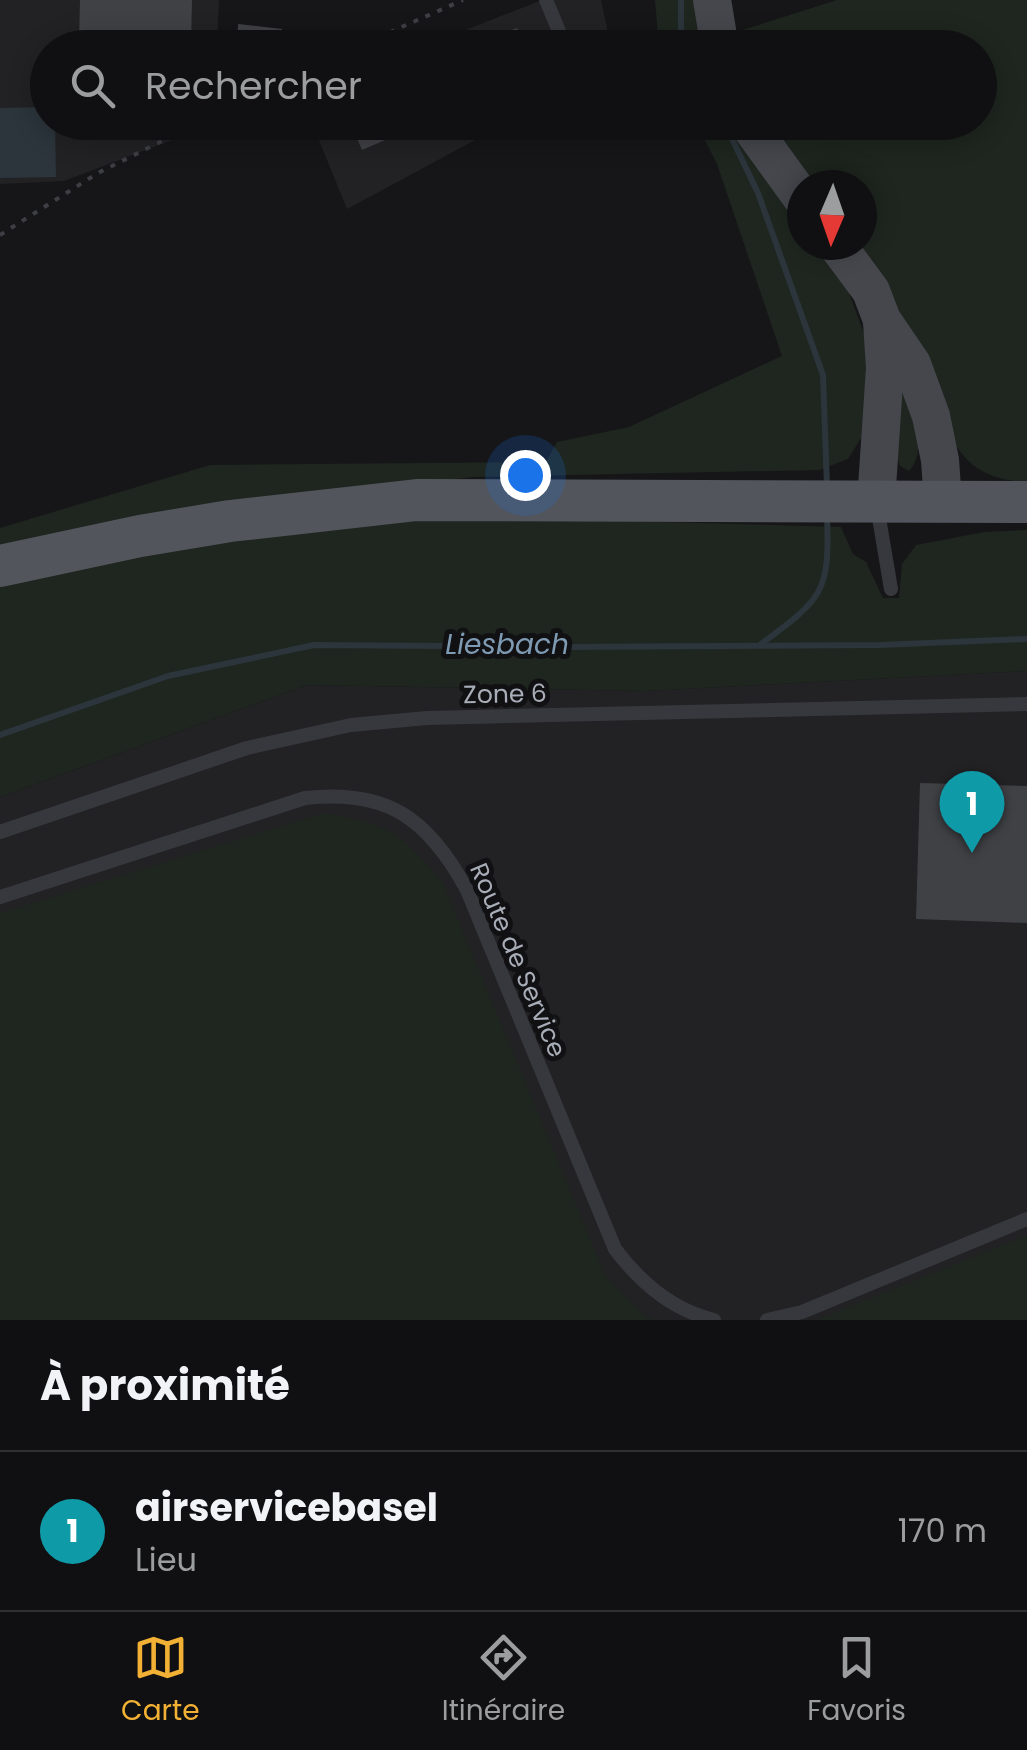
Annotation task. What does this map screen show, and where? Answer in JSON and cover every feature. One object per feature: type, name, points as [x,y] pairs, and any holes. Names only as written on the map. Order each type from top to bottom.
[{"type":"main road","points":[[0,566],[158,533],[417,500],[1027,502]]},
{"type":"street","points":[[712,0],[717,30]]},
{"type":"street","points":[[760,140],[787,177]]},
{"type":"street","points":[[848,260],[871,291],[882,320],[912,364],[931,416],[940,460],[942,502]]},
{"type":"street","points":[[845,501],[884,368],[882,320]]},
{"type":"lane","points":[[546,0],[558,30]]},
{"type":"lane","points":[[845,501],[892,589]]},
{"type":"lane","name":"Zone 6","points":[[0,832],[247,748],[351,724],[427,718],[1027,704]]},
{"type":"lane","name":"Route de Service","points":[[0,897],[304,798],[336,794],[369,798],[396,810],[436,842],[466,890],[615,1249],[656,1292],[714,1320]]},
{"type":"lane","points":[[768,1320],[802,1312],[1027,1219]]},
{"type":"path","points":[[394,30],[462,0]]},
{"type":"path","points":[[0,235],[98,174],[165,140]]},
{"type":"shaded area","points":[[0,0],[219,0],[218,30],[30,30],[30,140],[173,140],[64,181],[0,184]]},
{"type":"shaded area","points":[[542,0],[601,0],[607,30],[466,30]]},
{"type":"shaded area","points":[[655,0],[697,0],[699,30],[658,30]]},
{"type":"shaded area","points":[[837,0],[1027,0],[1027,482],[980,470],[954,442],[908,330],[868,260],[877,260],[877,170],[799,170],[776,140],[997,140],[997,30],[742,30]]},
{"type":"shaded area","points":[[30,107],[30,140],[55,140],[56,177],[0,178],[0,108]]},
{"type":"shaded area","points":[[319,140],[475,140],[347,209]]},
{"type":"shaded area","points":[[705,140],[745,140],[787,205],[787,260],[827,260],[846,285],[872,355],[865,432],[848,459],[819,470],[473,477],[202,509],[0,551],[0,528],[210,465],[546,462],[557,442],[629,427],[782,356],[717,164]]},
{"type":"shaded area","points":[[896,353],[918,431],[916,460],[909,471],[900,466],[894,448]]},
{"type":"shaded area","points":[[447,516],[841,527],[853,554],[866,562],[883,598],[899,598],[902,564],[916,545],[984,532],[1027,530],[1027,671],[645,691],[307,685],[0,797],[0,584],[144,550]]},
{"type":"shaded area","points":[[1027,671],[1027,1320],[0,1320],[0,797],[307,685],[645,691]]},
{"type":"shaded area","points":[[324,813],[364,821],[392,833],[416,852],[443,883],[606,1277],[654,1320],[0,1320],[0,913]]},
{"type":"shaded area","points":[[1027,1236],[1027,1320],[817,1320],[1020,1238]]},
{"type":"building","points":[[80,0],[192,0],[191,30],[79,30]]},
{"type":"building","points":[[238,24],[282,29],[282,30],[238,30]]},
{"type":"building","points":[[358,140],[385,140],[362,150]]},
{"type":"building","points":[[920,783],[1027,786],[1027,923],[916,919]]},
{"type":"waterway","points":[[681,0],[681,30]]},
{"type":"waterway","points":[[733,140],[758,193],[823,375],[827,487]]},
{"type":"waterway","points":[[761,644],[810,604],[818,591],[827,562],[827,515]]},
{"type":"waterway","name":"Liesbach","points":[[0,735],[168,676],[314,645],[880,645],[1027,639]]},
{"type":"place","name":"airservicebasel","points":[[972,853]]}]
